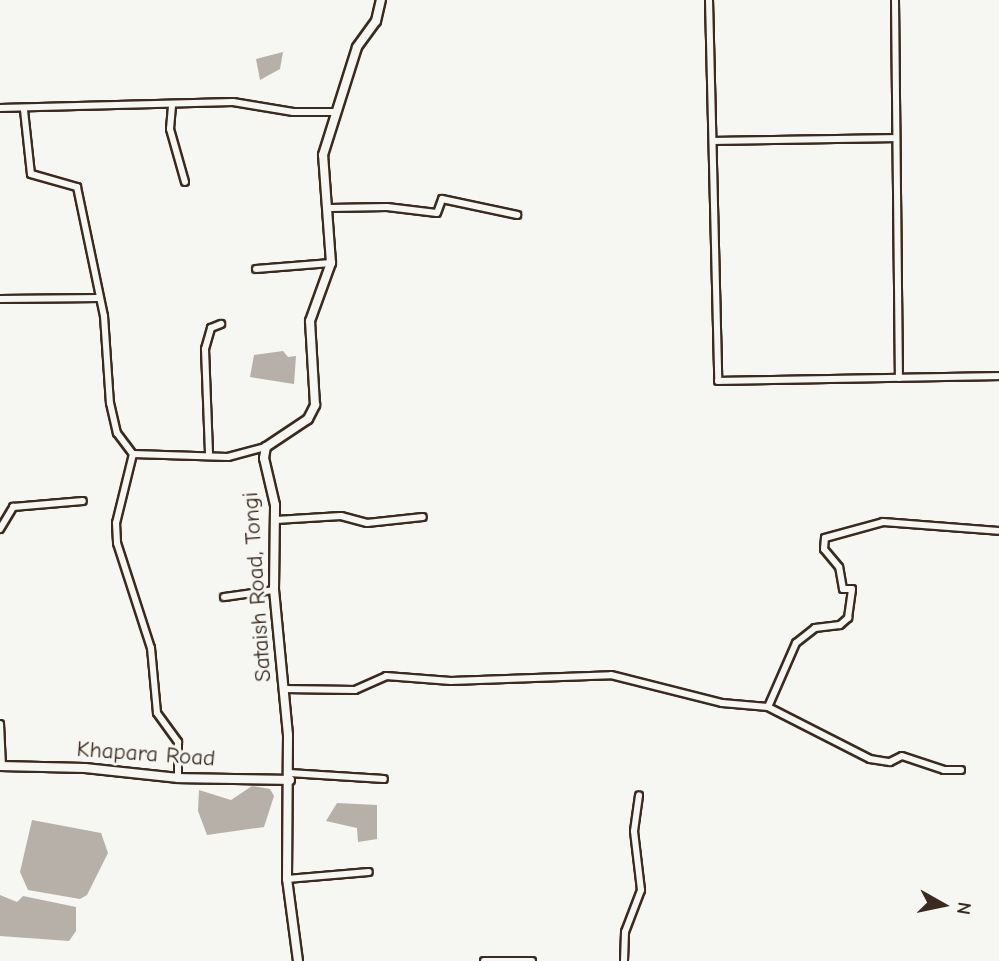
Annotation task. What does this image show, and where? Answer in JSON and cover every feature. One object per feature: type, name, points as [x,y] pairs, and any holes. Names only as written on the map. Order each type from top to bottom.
[{"type":"street","points":[[133,454],[209,453],[228,457],[266,447],[308,419],[315,405],[310,321],[331,263],[330,208],[323,155],[357,47],[376,21],[381,0]]},
{"type":"street","points":[[709,0],[718,381],[999,376]]},
{"type":"street","points":[[895,0],[899,378]]},
{"type":"street","points":[[0,108],[24,110],[93,103],[111,108],[233,102],[284,111],[335,112]]},
{"type":"street","points":[[172,106],[170,129],[185,182]]},
{"type":"street","points":[[24,110],[31,174],[77,187],[100,298],[110,403],[117,433],[133,454]]},
{"type":"street","points":[[714,141],[896,138]]},
{"type":"street","points":[[330,208],[387,207],[437,213],[442,199],[517,215]]},
{"type":"street","points":[[256,269],[331,263]]},
{"type":"street","points":[[0,299],[100,298]]},
{"type":"street","points":[[209,453],[205,349],[211,328],[221,324]]},
{"type":"street","name":"Sataish Road, Tongi","points":[[266,447],[276,520],[274,590],[289,776],[288,880],[298,961]]},
{"type":"street","points":[[133,454],[116,523],[117,543],[151,648],[157,713],[178,742],[178,778]]},
{"type":"street","points":[[0,529],[13,507],[83,501]]},
{"type":"street","points":[[276,520],[341,516],[368,523],[423,517]]},
{"type":"street","points":[[768,706],[796,643],[815,628],[840,625],[848,618],[852,589],[843,589],[838,567],[824,549],[825,538],[883,522],[999,531]]},
{"type":"street","points":[[224,597],[274,590]]},
{"type":"street","points":[[284,689],[355,690],[386,676],[451,681],[595,674],[661,684],[722,702],[768,706],[870,759],[890,762],[902,756],[944,770],[961,770]]},
{"type":"street","points":[[0,724],[1,766]]},
{"type":"street","name":"Khapara Road","points":[[1,766],[178,778],[289,776]]},
{"type":"street","points":[[289,776],[384,779]]},
{"type":"street","points":[[624,961],[625,932],[641,890],[634,831],[639,795]]},
{"type":"street","points":[[288,880],[369,872]]},
{"type":"street","points":[[484,961],[532,961]]},
{"type":"shaded area","points":[[283,52],[280,69],[260,80],[256,59]]},
{"type":"shaded area","points":[[283,351],[288,357],[296,356],[294,384],[250,377],[254,355]]},
{"type":"shaded area","points":[[252,786],[270,789],[274,796],[264,827],[207,835],[198,811],[199,790],[231,800]]},
{"type":"shaded area","points":[[337,803],[377,805],[377,839],[358,842],[357,828],[326,821]]},
{"type":"shaded area","points":[[32,820],[101,833],[108,853],[87,895],[80,899],[28,890],[20,872]]},
{"type":"shaded area","points":[[0,895],[17,902],[23,896],[76,907],[76,931],[69,941],[0,936]]}]
